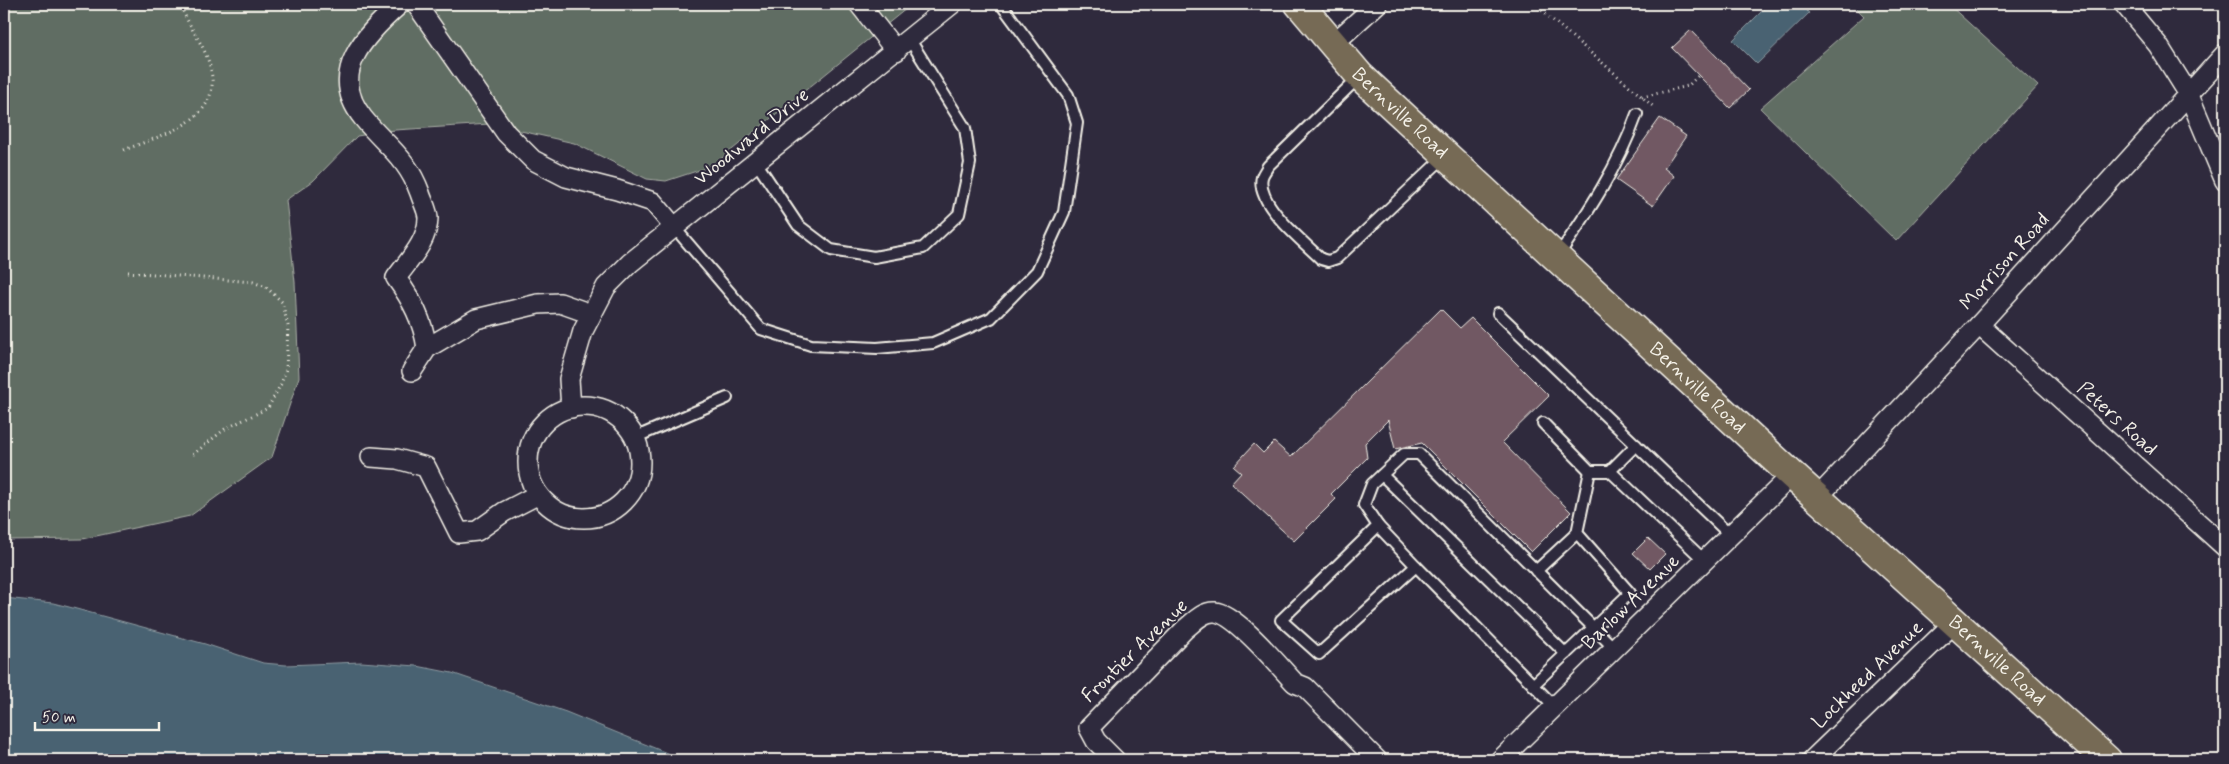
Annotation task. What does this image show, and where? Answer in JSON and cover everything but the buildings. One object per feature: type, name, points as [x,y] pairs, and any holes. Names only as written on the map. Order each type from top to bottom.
[{"type":"main road","name":"Bernville Road","points":[[1300,4],[1332,45],[1360,76],[1817,498],[2107,760]]},
{"type":"street","points":[[400,4],[382,20],[359,49],[349,68],[347,83],[349,97],[363,118],[394,150],[413,175],[428,218],[422,242],[396,278],[412,301],[424,331],[427,348]]},
{"type":"street","points":[[416,4],[506,133],[533,160],[566,177],[617,190],[653,202],[674,227]]},
{"type":"street","points":[[859,4],[903,45]]},
{"type":"street","name":"Woodward Drive","points":[[571,408],[569,379],[583,331],[606,287],[630,263],[674,227],[952,4]]},
{"type":"street","points":[[1332,45],[1378,4]]},
{"type":"street","points":[[2124,4],[2158,45],[2188,93],[2225,181]]},
{"type":"street","name":"Morrison Road","points":[[1817,498],[1979,325],[2225,54]]},
{"type":"street","points":[[412,370],[427,348],[476,319],[538,304],[560,303],[591,314]]},
{"type":"street","name":"Peters Road","points":[[1979,325],[2225,547]]},
{"type":"street","points":[[593,407],[614,414],[630,430],[634,438],[639,450],[640,472],[632,492],[616,508],[596,518],[574,518],[554,510],[537,495],[528,475],[528,453],[536,432],[551,416],[571,408],[593,407]]},
{"type":"street","points":[[372,457],[397,459],[426,467],[460,533],[477,531],[504,512],[537,495]]},
{"type":"street","name":"Barlow Avenue","points":[[1500,760],[1792,475]]},
{"type":"street","name":"Frontier Avenue","points":[[1115,760],[1096,741],[1089,728],[1185,628],[1203,614],[1214,612],[1231,617],[1296,683],[1305,687],[1377,760]]},
{"type":"street","name":"Lockheed Avenue","points":[[1812,760],[1955,622]]},
{"type":"lane","points":[[674,227],[761,329],[811,345],[877,348],[933,343],[991,318],[1037,271],[1064,212],[1077,123],[1068,95],[1001,4]]},
{"type":"lane","points":[[756,162],[798,225],[831,250],[874,257],[923,248],[959,214],[970,163],[965,128],[903,45]]},
{"type":"lane","points":[[1360,76],[1268,166],[1262,176],[1262,187],[1268,205],[1321,260],[1328,261],[1337,258],[1446,155]]},
{"type":"lane","points":[[1556,258],[1607,181],[1628,137],[1636,114]]},
{"type":"lane","points":[[1498,313],[1730,536]]},
{"type":"lane","points":[[634,438],[727,398]]},
{"type":"lane","points":[[1543,424],[1590,471],[1610,471],[1705,561]]},
{"type":"lane","points":[[1610,471],[1636,445]]},
{"type":"lane","points":[[1555,707],[1378,526],[1364,505],[1372,484],[1404,454],[1419,454],[1615,649]]},
{"type":"lane","points":[[1536,571],[1577,533],[1590,471]]},
{"type":"lane","points":[[1382,475],[1566,654]]},
{"type":"lane","points":[[1378,526],[1281,620],[1319,654],[1416,566]]},
{"type":"lane","points":[[1533,685],[1630,593],[1577,533]]},
{"type":"path","points":[[124,150],[191,122],[203,109],[209,98],[211,73],[203,49],[185,18],[180,4]]},
{"type":"path","points":[[1534,4],[1655,108]]},
{"type":"path","points":[[1642,97],[1688,86],[1698,76]]},
{"type":"path","points":[[128,272],[253,282],[266,287],[282,302],[288,326],[286,370],[268,408],[226,429],[191,456]]},
{"type":"green space","points":[[4,4],[912,4],[712,166],[666,181],[647,179],[574,143],[490,124],[395,130],[357,136],[313,181],[286,200],[295,282],[299,377],[272,457],[190,516],[82,539],[4,540]]},
{"type":"green space","points":[[1852,4],[1948,4],[2038,86],[1896,241],[1760,108],[1864,16]]},
{"type":"water","points":[[1759,4],[1800,4],[1809,13],[1757,64],[1733,40],[1764,9]]},
{"type":"water","points":[[4,598],[53,603],[69,607],[205,644],[263,663],[286,665],[361,662],[417,666],[452,673],[566,712],[684,760],[4,760]]}]
